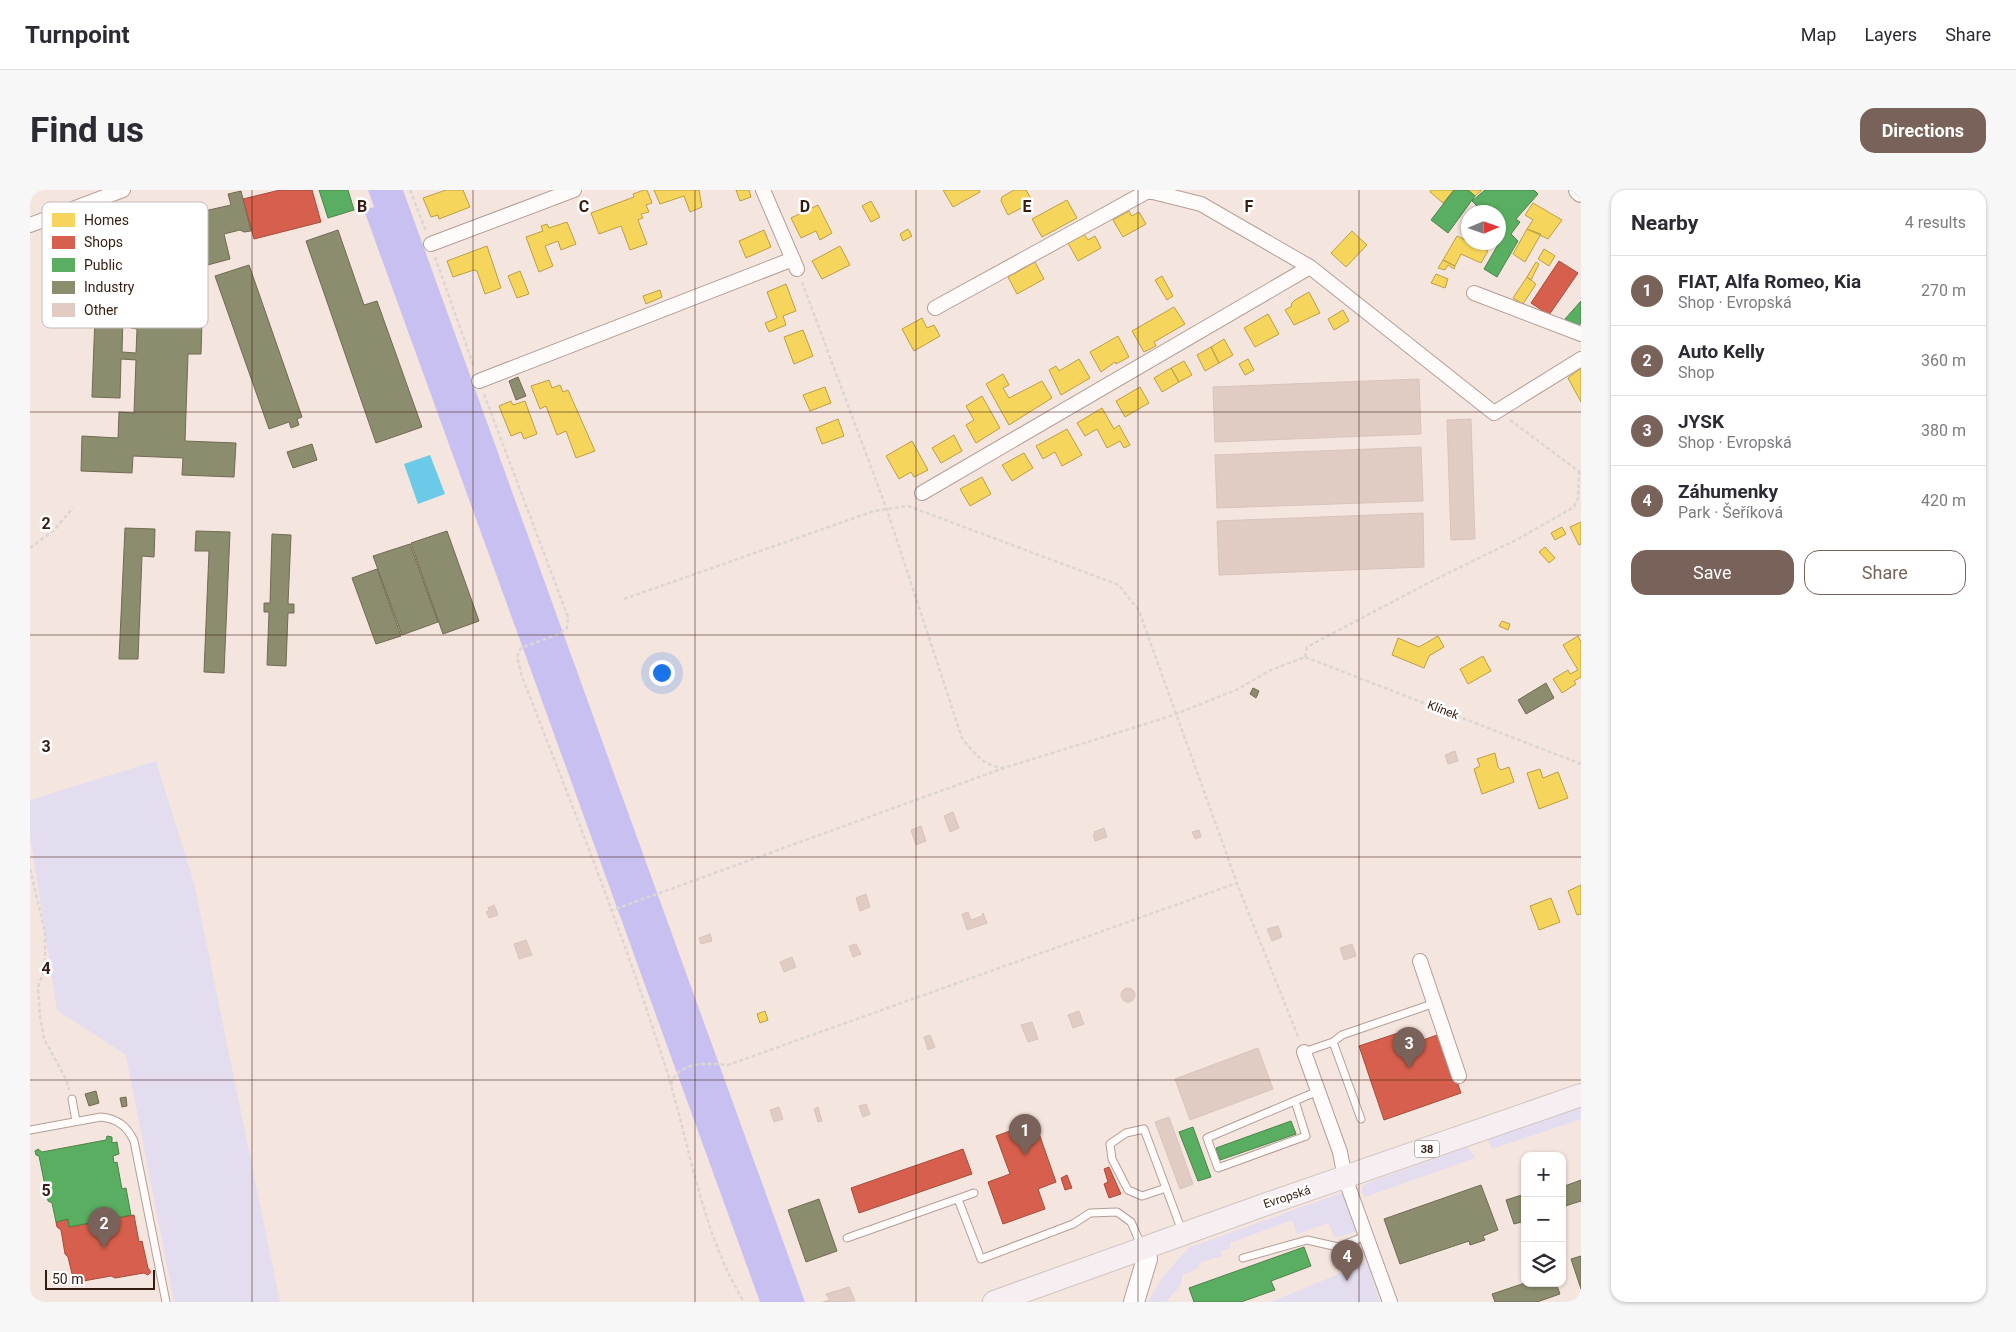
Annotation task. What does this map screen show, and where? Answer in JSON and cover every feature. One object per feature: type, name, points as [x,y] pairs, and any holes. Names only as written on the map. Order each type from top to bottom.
[{"type":"main road","name":"Evropská","points":[[994,1302],[1183,1233],[1581,1095]]},
{"type":"street","points":[[92,202],[124,190]]},
{"type":"street","points":[[431,244],[574,190]]},
{"type":"street","points":[[479,381],[795,264],[763,190]]},
{"type":"street","points":[[935,308],[1147,190],[1201,204],[1310,267],[1494,413],[1581,359]]},
{"type":"street","points":[[30,225],[42,221]]},
{"type":"street","points":[[922,493],[1310,267]]},
{"type":"street","points":[[1474,293],[1581,334]]},
{"type":"street","points":[[1420,961],[1459,1076]]},
{"type":"street","points":[[1304,1052],[1340,1152],[1345,1178],[1390,1302]]},
{"type":"street","points":[[1134,1302],[1147,1259],[1142,1248]]},
{"type":"lane","points":[[1304,1052],[1333,1042],[1342,1035],[1435,1003]]},
{"type":"lane","points":[[1333,1042],[1361,1119]]},
{"type":"lane","points":[[1295,1101],[1306,1136],[1218,1168],[1207,1138],[1318,1091]]},
{"type":"lane","points":[[72,1099],[76,1121]]},
{"type":"lane","points":[[30,1130],[76,1121],[111,1118],[130,1131],[134,1141],[166,1302]]},
{"type":"lane","points":[[1166,1188],[1142,1196],[1128,1190],[1112,1159],[1110,1144],[1126,1133],[1144,1129],[1183,1233]]},
{"type":"lane","points":[[847,1238],[974,1194]]},
{"type":"lane","points":[[958,1199],[981,1259],[1073,1224],[1090,1214],[1108,1212],[1117,1212],[1131,1222],[1142,1248]]},
{"type":"lane","points":[[1243,1258],[1307,1240],[1338,1247],[1366,1236]]},
{"type":"path","points":[[795,264],[886,510],[962,738],[979,760],[996,768],[1004,768]]},
{"type":"path","points":[[458,322],[568,617],[567,628],[559,634],[521,648],[517,657],[522,677],[663,1057],[707,1213],[733,1284],[744,1302]]},
{"type":"path","points":[[610,911],[1004,768],[1177,714],[1236,690],[1271,670],[1305,657],[1307,647],[1432,581],[1518,539],[1574,507],[1578,498],[1580,473],[1497,411]]},
{"type":"path","points":[[624,599],[874,511],[908,506],[1119,586],[1139,611],[1237,883],[1304,1052]]},
{"type":"path","points":[[30,548],[54,530],[73,508]]},
{"type":"path","name":"Klínek","points":[[1305,657],[1581,764]]},
{"type":"path","points":[[30,868],[45,932],[45,968],[38,987],[44,1039],[66,1079],[72,1099]]},
{"type":"path","points":[[671,1087],[674,1076],[679,1070],[705,1063],[728,1065],[1237,883]]},
{"type":"shaded area","points":[[368,190],[403,190],[805,1302],[760,1302],[364,210],[374,207]]},
{"type":"shaded area","points":[[156,761],[194,883],[280,1302],[174,1302],[126,1055],[57,1010],[30,835],[30,800]]},
{"type":"shaded area","points":[[1581,1105],[1581,1119],[1492,1149],[1488,1141],[1490,1137]]},
{"type":"shaded area","points":[[1468,1147],[1475,1158],[1365,1197],[1362,1193],[1362,1187],[1367,1183]]},
{"type":"shaded area","points":[[1341,1193],[1345,1194],[1357,1231],[1335,1238],[1328,1223],[1297,1234],[1292,1220],[1230,1243],[1231,1248],[1221,1251],[1222,1256],[1201,1262],[1198,1268],[1183,1275],[1180,1286],[1166,1302],[1148,1302],[1162,1278],[1188,1248]]},
{"type":"shaded area","points":[[1367,1262],[1380,1302],[1271,1302]]},
{"type":"water","points":[[430,455],[445,494],[418,504],[404,464]]},
{"type":"building: Homes","points":[[446,190],[463,190],[470,207],[439,219],[438,215],[431,217],[423,198]]},
{"type":"building: Homes","points":[[647,190],[652,203],[646,205],[649,212],[641,214],[643,218],[638,220],[647,244],[630,250],[621,226],[599,234],[591,213],[634,197],[633,194]]},
{"type":"building: Homes","points":[[654,190],[699,190],[702,207],[690,212],[684,196],[660,204]]},
{"type":"building: Homes","points":[[736,190],[749,190],[751,197],[740,201]]},
{"type":"building: Homes","points":[[943,190],[979,190],[980,192],[953,207]]},
{"type":"building: Homes","points":[[1014,190],[1026,190],[1033,202],[1008,215],[1001,201],[1002,197]]},
{"type":"building: Homes","points":[[1431,190],[1454,190],[1443,203],[1430,192]]},
{"type":"building: Homes","points":[[1468,190],[1482,190],[1475,196]]},
{"type":"building: Homes","points":[[1067,200],[1077,218],[1042,237],[1032,219]]},
{"type":"building: Homes","points":[[871,201],[880,217],[871,222],[862,206]]},
{"type":"building: Homes","points":[[1533,203],[1562,220],[1548,239],[1527,229],[1533,220],[1525,215]]},
{"type":"building: Homes","points":[[818,205],[832,233],[820,240],[816,231],[801,238],[791,218]]},
{"type":"building: Homes","points":[[1129,211],[1132,216],[1139,212],[1146,224],[1123,237],[1113,220]]},
{"type":"building: Homes","points":[[567,222],[576,244],[561,250],[558,241],[545,246],[553,266],[539,272],[526,237],[543,231],[541,226],[547,224],[549,228]]},
{"type":"building: Homes","points":[[908,229],[912,236],[903,241],[900,234]]},
{"type":"building: Homes","points":[[1527,229],[1541,234],[1525,262],[1513,254]]},
{"type":"building: Homes","points":[[764,230],[771,247],[746,258],[739,241]]},
{"type":"building: Homes","points":[[1352,231],[1367,245],[1346,267],[1331,253]]},
{"type":"building: Homes","points":[[1084,234],[1088,240],[1095,236],[1101,248],[1078,261],[1068,243]]},
{"type":"building: Homes","points":[[1457,236],[1461,238],[1461,250],[1488,251],[1481,263],[1461,254],[1455,266],[1443,260]]},
{"type":"building: Homes","points":[[487,246],[501,288],[485,294],[477,271],[474,270],[453,277],[447,261]]},
{"type":"building: Homes","points":[[840,246],[850,265],[822,279],[812,261]]},
{"type":"building: Homes","points":[[1544,249],[1555,256],[1549,266],[1538,259]]},
{"type":"building: Homes","points":[[1443,260],[1455,266],[1454,269],[1448,265],[1445,270],[1438,268]]},
{"type":"building: Homes","points":[[1035,262],[1044,279],[1017,294],[1008,277]]},
{"type":"building: Homes","points":[[1536,262],[1539,264],[1531,280],[1527,277]]},
{"type":"building: Homes","points":[[520,271],[529,294],[517,298],[508,276]]},
{"type":"building: Homes","points":[[1436,274],[1448,279],[1445,288],[1431,283]]},
{"type":"building: Homes","points":[[1162,276],[1173,296],[1167,300],[1155,280]]},
{"type":"building: Homes","points":[[1527,277],[1536,284],[1523,304],[1513,298]]},
{"type":"building: Homes","points":[[786,284],[796,311],[783,316],[786,325],[769,332],[765,323],[777,318],[767,292]]},
{"type":"building: Homes","points":[[660,290],[662,297],[646,304],[643,296]]},
{"type":"building: Homes","points":[[1309,292],[1320,313],[1294,325],[1285,310],[1292,306],[1291,304],[1295,300]]},
{"type":"building: Homes","points":[[1174,307],[1185,324],[1154,342],[1156,346],[1144,352],[1132,331]]},
{"type":"building: Homes","points":[[1343,310],[1349,321],[1334,330],[1328,319]]},
{"type":"building: Homes","points":[[1268,314],[1279,334],[1255,347],[1244,328]]},
{"type":"building: Homes","points":[[922,318],[927,328],[934,325],[940,336],[914,351],[902,329]]},
{"type":"building: Homes","points":[[803,330],[813,356],[794,364],[784,337]]},
{"type":"building: Homes","points":[[1118,336],[1129,357],[1116,364],[1115,362],[1101,372],[1090,352]]},
{"type":"building: Homes","points":[[1224,339],[1233,355],[1219,363],[1211,347]]},
{"type":"building: Homes","points":[[1211,347],[1219,363],[1205,371],[1197,355]]},
{"type":"building: Homes","points":[[1079,359],[1090,378],[1061,395],[1049,370],[1056,366],[1059,371]]},
{"type":"building: Homes","points":[[1248,359],[1254,370],[1245,375],[1239,364]]},
{"type":"building: Homes","points":[[1184,361],[1192,375],[1179,382],[1171,368]]},
{"type":"building: Homes","points":[[1171,368],[1179,382],[1162,392],[1154,378]]},
{"type":"building: Homes","points":[[1581,368],[1581,402],[1568,378]]},
{"type":"building: Homes","points":[[1003,374],[1009,385],[1003,388],[1009,398],[1042,381],[1052,398],[1009,425],[986,384]]},
{"type":"building: Homes","points":[[549,380],[552,388],[560,385],[563,392],[568,390],[595,451],[576,458],[566,431],[557,435],[546,406],[540,409],[531,386]]},
{"type":"building: Homes","points":[[825,387],[831,403],[810,411],[803,395]]},
{"type":"building: Homes","points":[[1140,387],[1149,403],[1125,417],[1116,401]]},
{"type":"building: Homes","points":[[982,396],[1000,428],[976,443],[966,425],[974,420],[966,406]]},
{"type":"building: Homes","points":[[511,401],[513,405],[525,401],[537,434],[524,439],[521,432],[511,436],[499,406]]},
{"type":"building: Homes","points":[[1102,408],[1114,429],[1119,425],[1130,445],[1124,448],[1120,441],[1107,448],[1097,429],[1085,436],[1077,423]]},
{"type":"building: Homes","points":[[838,419],[844,436],[822,444],[816,428]]},
{"type":"building: Homes","points":[[1067,429],[1082,455],[1062,466],[1055,452],[1043,459],[1036,446]]},
{"type":"building: Homes","points":[[954,435],[962,451],[941,463],[932,448]]},
{"type":"building: Homes","points":[[912,441],[928,470],[914,477],[911,472],[899,479],[886,456]]},
{"type":"building: Homes","points":[[1024,453],[1033,468],[1012,481],[1002,465]]},
{"type":"building: Homes","points":[[982,477],[991,494],[970,506],[960,489]]},
{"type":"building: Homes","points":[[1581,522],[1581,544],[1579,545],[1570,527]]},
{"type":"building: Homes","points":[[1562,527],[1566,534],[1555,540],[1551,533]]},
{"type":"building: Homes","points":[[1545,547],[1555,558],[1549,563],[1539,552]]},
{"type":"building: Homes","points":[[1502,621],[1510,624],[1508,630],[1499,626]]},
{"type":"building: Homes","points":[[1438,636],[1444,647],[1429,656],[1424,668],[1392,655],[1398,638],[1419,647]]},
{"type":"building: Homes","points":[[1578,636],[1581,642],[1581,677],[1574,681],[1576,684],[1562,693],[1553,679],[1568,670],[1570,674],[1578,670],[1563,645]]},
{"type":"building: Homes","points":[[1483,656],[1491,671],[1468,684],[1460,669]]},
{"type":"building: Homes","points":[[1495,753],[1498,767],[1501,770],[1509,767],[1514,782],[1482,794],[1474,769],[1480,766],[1477,759]]},
{"type":"building: Homes","points":[[1540,769],[1543,778],[1558,772],[1568,798],[1539,809],[1527,773]]},
{"type":"building: Homes","points":[[1581,885],[1581,914],[1577,915],[1568,891]]},
{"type":"building: Homes","points":[[1551,898],[1560,922],[1539,930],[1530,906]]},
{"type":"building: Homes","points":[[765,1011],[768,1020],[760,1023],[757,1014]]},
{"type":"building: Shops","points":[[280,190],[312,190],[321,222],[254,239],[243,199]]},
{"type":"building: Shops","points":[[1559,261],[1578,273],[1549,315],[1531,303]]},
{"type":"building: Shops","points":[[1398,1033],[1403,1047],[1440,1034],[1461,1093],[1384,1120],[1359,1046]]},
{"type":"building: Shops","points":[[1035,1122],[1056,1182],[1038,1189],[1045,1209],[1003,1224],[988,1182],[1010,1174],[996,1136]]},
{"type":"building: Shops","points":[[963,1149],[972,1174],[859,1213],[851,1188]]},
{"type":"building: Shops","points":[[1109,1167],[1121,1194],[1109,1198],[1104,1184],[1108,1182],[1104,1169]]},
{"type":"building: Shops","points":[[1067,1175],[1072,1188],[1065,1190],[1061,1178]]},
{"type":"building: Shops","points":[[134,1215],[139,1242],[142,1241],[148,1268],[151,1272],[148,1275],[144,1273],[115,1278],[111,1276],[78,1282],[75,1286],[71,1283],[73,1278],[68,1257],[65,1254],[61,1230],[57,1227],[56,1222],[68,1219],[69,1227]]},
{"type":"building: Public","points":[[319,190],[348,190],[354,210],[328,218]]},
{"type":"building: Public","points":[[1454,190],[1468,190],[1475,196],[1468,205],[1461,205],[1461,215],[1448,233],[1431,220]]},
{"type":"building: Public","points":[[1485,190],[1534,190],[1538,194],[1516,219],[1520,222],[1511,234],[1518,241],[1497,277],[1484,269],[1495,250],[1506,250],[1506,205],[1476,205],[1472,201]]},
{"type":"building: Public","points":[[1581,301],[1581,323],[1576,329],[1565,319]]},
{"type":"building: Public","points":[[1291,1121],[1296,1134],[1220,1160],[1216,1148]]},
{"type":"building: Public","points":[[1193,1127],[1211,1177],[1198,1181],[1179,1132]]},
{"type":"building: Public","points":[[107,1136],[112,1137],[112,1143],[117,1142],[119,1154],[113,1156],[114,1163],[117,1162],[122,1189],[126,1188],[131,1215],[69,1227],[68,1219],[56,1222],[52,1203],[48,1201],[39,1156],[36,1155],[35,1151],[38,1149],[42,1152],[106,1140]]},
{"type":"building: Public","points":[[1304,1247],[1311,1266],[1271,1281],[1275,1290],[1241,1302],[1194,1302],[1189,1288]]},
{"type":"building: Industry","points":[[241,191],[251,231],[244,232],[240,230],[224,234],[230,259],[208,265],[208,210],[231,205],[228,194]]},
{"type":"building: Industry","points":[[338,230],[364,305],[377,301],[422,427],[376,443],[306,241]]},
{"type":"building: Industry","points":[[249,265],[302,417],[297,419],[299,425],[291,428],[289,422],[269,429],[215,276]]},
{"type":"building: Industry","points":[[95,328],[123,328],[122,352],[136,353],[137,329],[131,328],[202,328],[201,354],[188,354],[185,441],[236,443],[234,477],[182,475],[183,458],[133,456],[132,473],[81,471],[82,436],[118,438],[119,412],[134,413],[136,360],[121,359],[120,398],[92,397]]},
{"type":"building: Industry","points":[[518,377],[526,396],[516,400],[509,381]]},
{"type":"building: Industry","points":[[312,444],[317,460],[293,468],[287,452]]},
{"type":"building: Industry","points":[[125,528],[155,529],[154,557],[142,556],[138,659],[119,659]]},
{"type":"building: Industry","points":[[196,531],[230,532],[224,673],[204,672],[209,551],[195,551]]},
{"type":"building: Industry","points":[[447,531],[479,621],[443,634],[411,543]]},
{"type":"building: Industry","points":[[272,534],[291,535],[288,604],[294,604],[294,613],[288,613],[286,666],[267,665],[269,612],[264,612],[264,603],[270,603]]},
{"type":"building: Industry","points":[[410,544],[438,622],[402,635],[373,556]]},
{"type":"building: Industry","points":[[377,569],[401,636],[376,644],[352,578]]},
{"type":"building: Industry","points":[[1546,683],[1554,698],[1526,714],[1518,700]]},
{"type":"building: Industry","points":[[1253,688],[1259,691],[1256,698],[1250,694]]},
{"type":"building: Industry","points":[[96,1091],[99,1103],[89,1106],[85,1094]]},
{"type":"building: Industry","points":[[126,1097],[127,1106],[122,1107],[120,1098]]},
{"type":"building: Industry","points":[[1581,1180],[1581,1201],[1566,1206],[1566,1186]]},
{"type":"building: Industry","points":[[1481,1185],[1498,1230],[1483,1236],[1485,1240],[1470,1245],[1469,1241],[1400,1264],[1384,1219]]},
{"type":"building: Industry","points":[[1521,1195],[1521,1222],[1514,1224],[1506,1200]]},
{"type":"building: Industry","points":[[819,1199],[837,1251],[806,1262],[788,1210]]},
{"type":"building: Industry","points":[[1581,1256],[1581,1289],[1571,1259]]},
{"type":"building: Industry","points":[[1521,1284],[1521,1287],[1557,1287],[1560,1294],[1537,1302],[1495,1302],[1492,1294]]},
{"type":"building: Other","points":[[1419,379],[1421,434],[1215,442],[1213,387]]},
{"type":"building: Other","points":[[1471,419],[1475,539],[1451,540],[1447,420]]},
{"type":"building: Other","points":[[1421,447],[1423,501],[1217,508],[1215,455]]},
{"type":"building: Other","points":[[1423,513],[1424,567],[1219,575],[1217,521]]},
{"type":"building: Other","points":[[1455,751],[1458,761],[1448,764],[1445,755]]},
{"type":"building: Other","points":[[953,812],[959,828],[950,832],[944,816]]},
{"type":"building: Other","points":[[921,826],[926,841],[916,845],[911,830]]},
{"type":"building: Other","points":[[1104,828],[1107,837],[1095,841],[1094,832]]},
{"type":"building: Other","points":[[1199,830],[1201,837],[1195,839],[1192,832]]},
{"type":"building: Other","points":[[866,894],[870,907],[860,911],[856,898]]},
{"type":"building: Other","points":[[494,905],[498,915],[489,918],[486,912],[489,911],[488,908]]},
{"type":"building: Other","points":[[968,912],[971,920],[982,916],[983,913],[987,923],[967,930],[962,914]]},
{"type":"building: Other","points":[[1278,926],[1282,937],[1272,941],[1267,929]]},
{"type":"building: Other","points":[[710,934],[712,941],[701,944],[699,938]]},
{"type":"building: Other","points":[[526,940],[532,955],[519,959],[514,944]]},
{"type":"building: Other","points":[[856,944],[861,954],[853,957],[849,946]]},
{"type":"building: Other","points":[[1352,944],[1356,956],[1344,960],[1340,948]]},
{"type":"building: Other","points":[[792,957],[796,967],[784,972],[780,962]]},
{"type":"building: Other","points":[[1128,988],[1133,990],[1135,995],[1133,1000],[1128,1002],[1123,1000],[1121,995],[1123,990]]},
{"type":"building: Other","points":[[1079,1011],[1084,1024],[1073,1028],[1068,1015]]},
{"type":"building: Other","points":[[1032,1022],[1038,1039],[1028,1042],[1021,1025]]},
{"type":"building: Other","points":[[930,1035],[935,1047],[928,1050],[924,1037]]},
{"type":"building: Other","points":[[1258,1048],[1273,1089],[1190,1120],[1175,1079]]},
{"type":"building: Other","points":[[866,1104],[870,1114],[863,1117],[859,1106]]},
{"type":"building: Other","points":[[779,1107],[783,1119],[774,1122],[770,1110]]},
{"type":"building: Other","points":[[818,1107],[822,1121],[818,1122],[814,1109]]},
{"type":"building: Other","points":[[1169,1117],[1193,1184],[1180,1189],[1155,1122]]},
{"type":"building: Other","points":[[849,1287],[855,1301],[823,1302],[830,1300],[826,1294]]},
{"type":"place","name":"JYSK","points":[[1409,1068]]},
{"type":"place","name":"FIAT, Alfa Romeo, Kia","points":[[1025,1155]]},
{"type":"place","name":"Auto Kelly","points":[[104,1248]]},
{"type":"place","name":"Záhumenky","points":[[1347,1281]]}]
